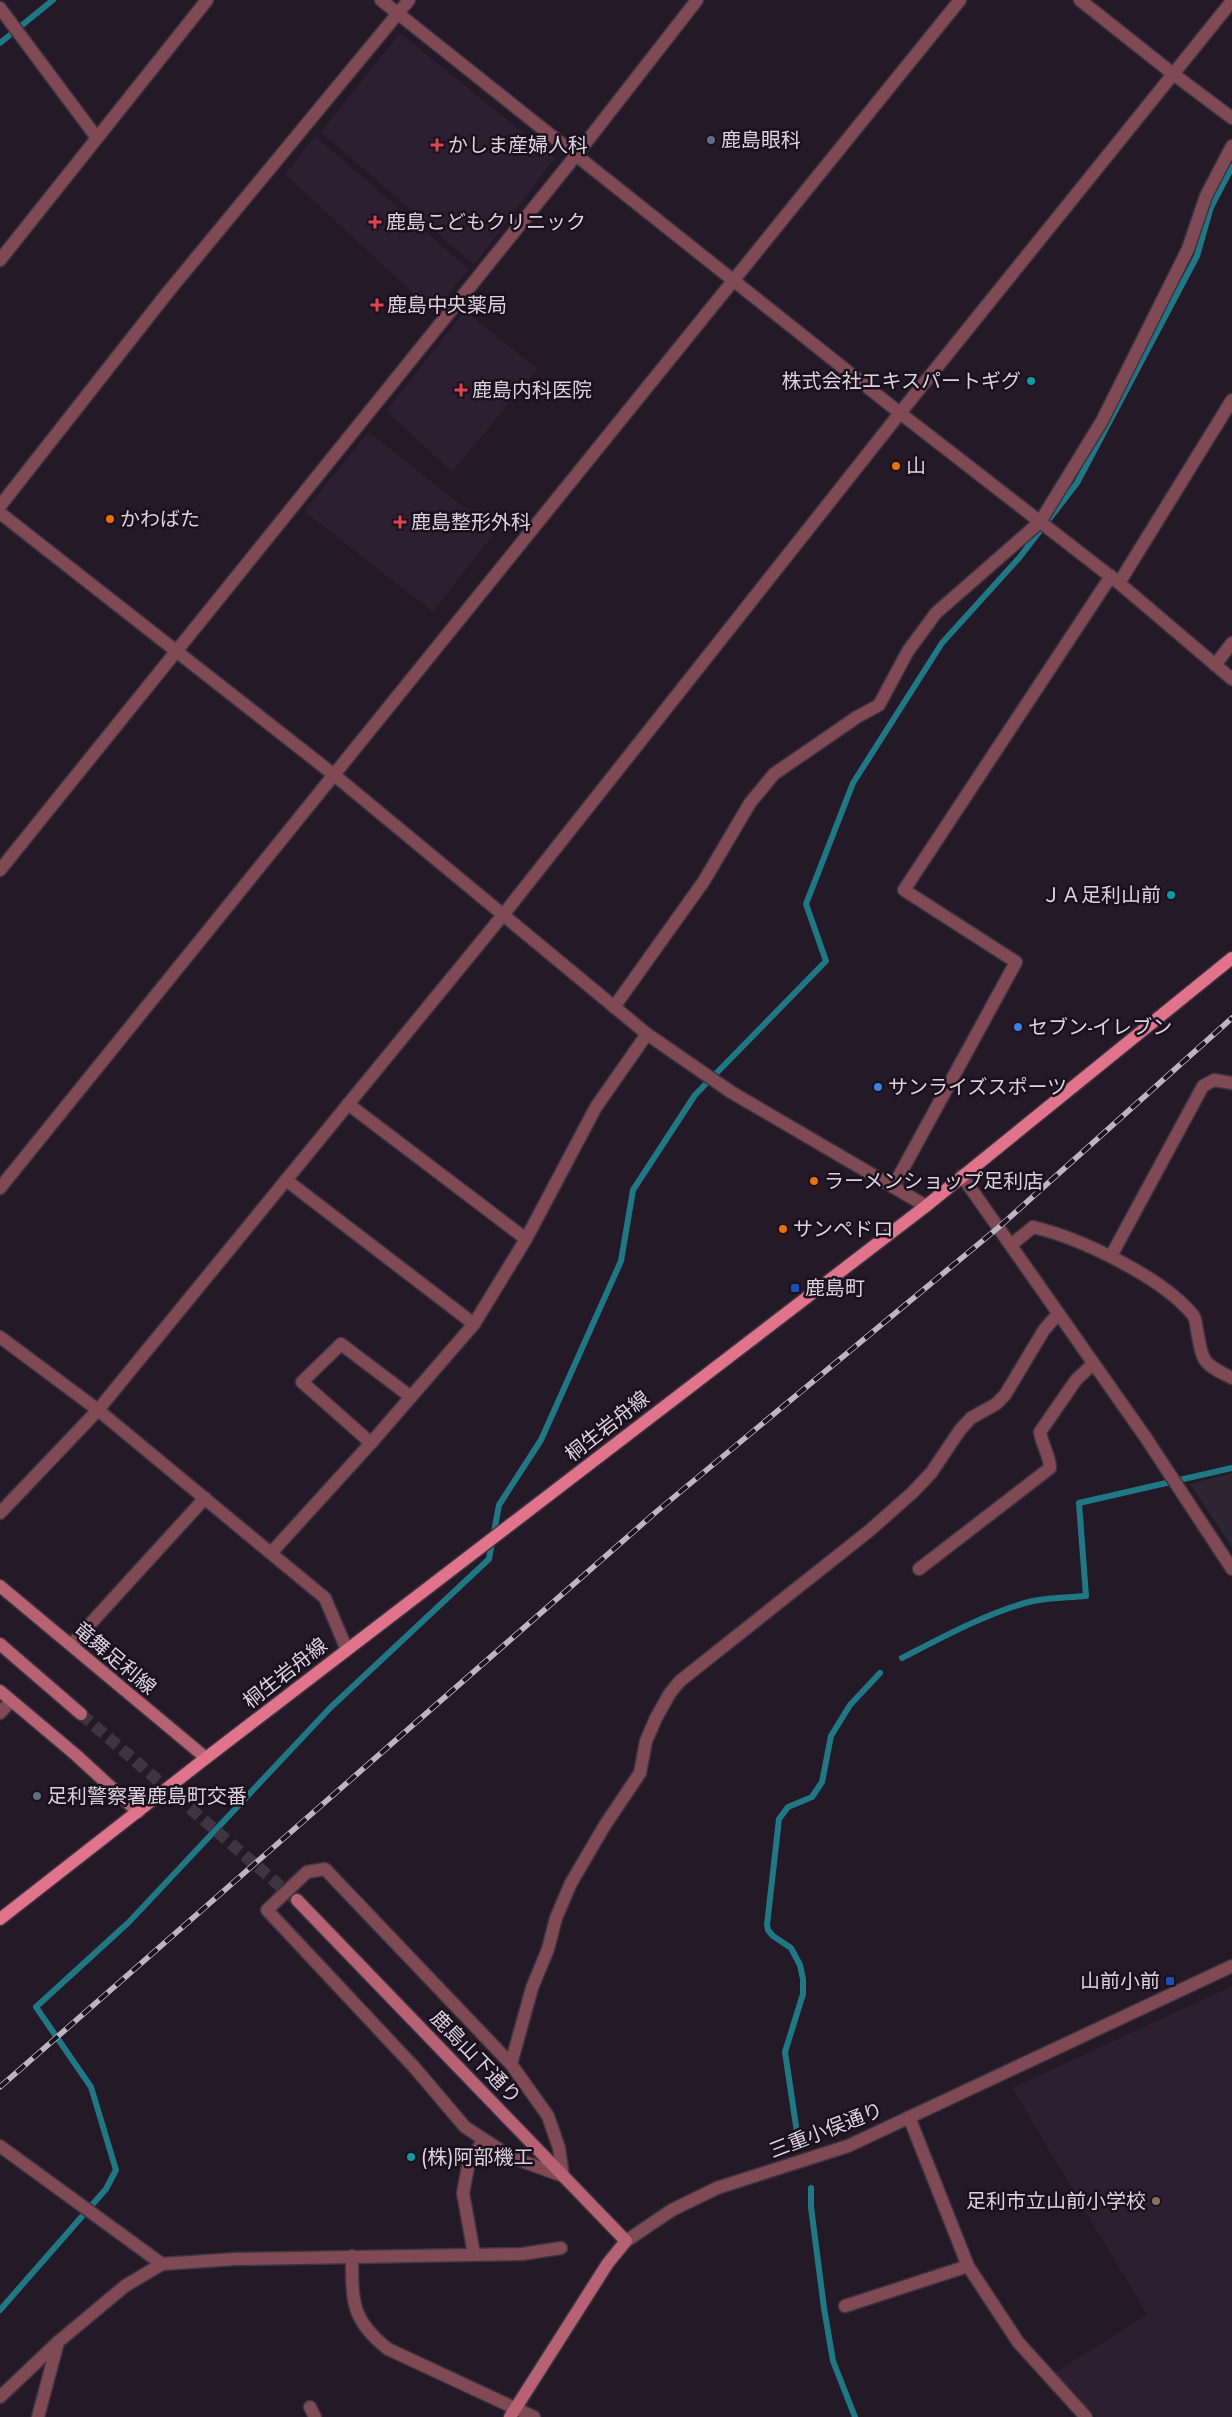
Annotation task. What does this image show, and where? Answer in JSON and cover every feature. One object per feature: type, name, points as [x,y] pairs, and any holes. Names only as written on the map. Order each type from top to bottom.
[{"type":"main road","name":"桐生岩舟線","points":[[0,1919],[346,1650],[926,1206],[1232,958]]},
{"type":"main road","name":"竜舞足利線","points":[[0,1586],[206,1758]]},
{"type":"main road","points":[[0,1644],[81,1714]]},
{"type":"main road","points":[[0,1691],[76,1755],[138,1812]]},
{"type":"main road","name":"鹿島山下通り","points":[[297,1900],[626,2241]]},
{"type":"main road","name":"三重小俣通り","points":[[513,2412],[608,2263],[626,2241]]},
{"type":"street","points":[[0,260],[207,0]]},
{"type":"street","points":[[381,0],[1115,580],[1232,679]]},
{"type":"street","points":[[0,506],[168,292],[409,0]]},
{"type":"street","points":[[0,870],[175,650],[577,154],[697,0]]},
{"type":"street","points":[[0,1188],[960,0]]},
{"type":"street","points":[[1080,0],[1232,118]]},
{"type":"street","points":[[0,1513],[98,1410],[503,915],[900,412],[1232,1]]},
{"type":"street","points":[[0,8],[97,138]]},
{"type":"street","points":[[614,1007],[704,881],[750,803],[774,774],[858,717],[879,705],[908,651],[936,613],[1040,522],[1102,422],[1188,249],[1206,196],[1232,146]]},
{"type":"street","points":[[893,1186],[1016,962],[904,890],[1115,580],[1232,400]]},
{"type":"street","points":[[0,513],[333,774],[647,1034],[732,1092],[926,1206]]},
{"type":"street","points":[[1215,665],[1232,642]]},
{"type":"street","points":[[271,1552],[371,1443],[474,1324],[526,1239],[596,1107],[647,1034]]},
{"type":"street","points":[[1111,1256],[1203,1086],[1214,1080],[1232,1083]]},
{"type":"street","points":[[348,1104],[526,1239]]},
{"type":"street","points":[[962,1176],[1146,1438],[1232,1569]]},
{"type":"street","points":[[286,1180],[474,1324]]},
{"type":"street","points":[[1012,1245],[1033,1227],[1111,1256],[1168,1292],[1194,1317],[1202,1357],[1209,1367],[1232,1378]]},
{"type":"street","points":[[511,2064],[532,1988],[548,1949],[556,1918],[587,1854],[640,1773],[646,1741],[670,1693],[680,1681],[869,1531],[912,1493],[931,1473],[960,1430],[971,1418],[996,1404],[1005,1395],[1044,1330],[1058,1314]]},
{"type":"street","points":[[0,1337],[98,1410],[325,1598],[346,1650]]},
{"type":"street","points":[[371,1443],[302,1382],[341,1344],[411,1397]]},
{"type":"street","points":[[919,1569],[1050,1468],[1050,1461],[1041,1443],[1040,1432],[1076,1380],[1093,1364]]},
{"type":"street","points":[[70,1645],[205,1498]]},
{"type":"street","points":[[0,1713],[11,1700]]},
{"type":"street","points":[[325,1869],[511,2064],[548,2116],[559,2148],[563,2176],[511,2158],[465,2127],[414,2067],[267,1910],[307,1872],[325,1869]]},
{"type":"street","name":"三重小俣通り","points":[[626,2241],[672,2210],[717,2188],[848,2146],[1232,1966]]},
{"type":"street","points":[[909,2117],[968,2266],[1018,2342],[1086,2417]]},
{"type":"street","points":[[474,2254],[463,2193],[468,2166],[483,2140]]},
{"type":"street","points":[[0,2146],[162,2264]]},
{"type":"street","points":[[0,2397],[58,2342],[125,2286],[162,2264],[235,2259],[522,2254],[562,2248]]},
{"type":"street","points":[[352,2256],[352,2289],[356,2314],[371,2335],[388,2349],[513,2412],[534,2417]]},
{"type":"street","points":[[845,2306],[968,2266]]},
{"type":"street","points":[[38,2417],[58,2342]]},
{"type":"shaded area","name":"かしま産婦人科","points":[[400,33],[555,158],[474,265],[321,132]]},
{"type":"shaded area","name":"鹿島こどもクリニック","points":[[315,136],[469,269],[433,312],[285,174]]},
{"type":"shaded area","name":"鹿島内科医院","points":[[465,311],[538,369],[452,472],[386,411]]},
{"type":"shaded area","name":"鹿島整形外科","points":[[369,432],[495,532],[433,612],[304,511]]},
{"type":"shaded area","points":[[1232,1473],[1232,1547],[1190,1484]]},
{"type":"shaded area","name":"足利市立山前小学校","points":[[1232,1986],[1232,2417],[1096,2417],[1055,2373],[1147,2314],[1012,2088]]},
{"type":"waterway","points":[[0,43],[53,0]]},
{"type":"waterway","points":[[0,2310],[106,2189],[116,2170],[91,2087],[36,2007],[129,1922],[330,1708],[489,1559],[499,1505],[541,1440],[621,1261],[633,1190],[695,1095],[826,961],[806,904],[853,783],[942,643],[1019,558],[1077,483],[1197,256],[1211,207],[1232,167]]},
{"type":"waterway","points":[[902,1658],[962,1628],[1009,1608],[1040,1600],[1086,1596],[1079,1503],[1232,1468]]},
{"type":"waterway","points":[[799,2146],[785,2052],[803,1994],[803,1979],[800,1965],[791,1948],[773,1936],[768,1930],[767,1925],[779,1819],[788,1807],[812,1797],[822,1782],[831,1736],[850,1705],[880,1673]]},
{"type":"waterway","points":[[811,2188],[811,2207],[833,2361],[855,2417]]},
{"type":"tunnel","points":[[81,1714],[295,1899]]},
{"type":"railway","points":[[0,2087],[656,1512],[999,1227],[1232,1018]]},
{"type":"place","name":"鹿島眼科","points":[[711,140]]},
{"type":"place","name":"かしま産婦人科","points":[[437,145]]},
{"type":"place","name":"鹿島こどもクリニック","points":[[375,222]]},
{"type":"place","name":"鹿島中央薬局","points":[[377,305]]},
{"type":"place","name":"株式会社エキスパートギグ","points":[[1031,381]]},
{"type":"place","name":"鹿島内科医院","points":[[461,390]]},
{"type":"place","name":"山","points":[[896,466]]},
{"type":"place","name":"かわばた","points":[[110,519]]},
{"type":"place","name":"鹿島整形外科","points":[[400,522]]},
{"type":"place","name":"ＪＡ足利山前","points":[[1171,895]]},
{"type":"place","name":"セブン-イレブン","points":[[1018,1027]]},
{"type":"place","name":"サンライズスポーツ","points":[[878,1087]]},
{"type":"place","name":"ラーメンショップ足利店","points":[[814,1181]]},
{"type":"place","name":"サンペドロ","points":[[783,1229]]},
{"type":"place","name":"鹿島町","points":[[795,1288]]},
{"type":"place","name":"足利警察署鹿島町交番","points":[[37,1796]]},
{"type":"place","name":"山前小前","points":[[1170,1981]]},
{"type":"place","name":"(株)阿部機工","points":[[411,2157]]},
{"type":"place","name":"足利市立山前小学校","points":[[1156,2201]]}]
